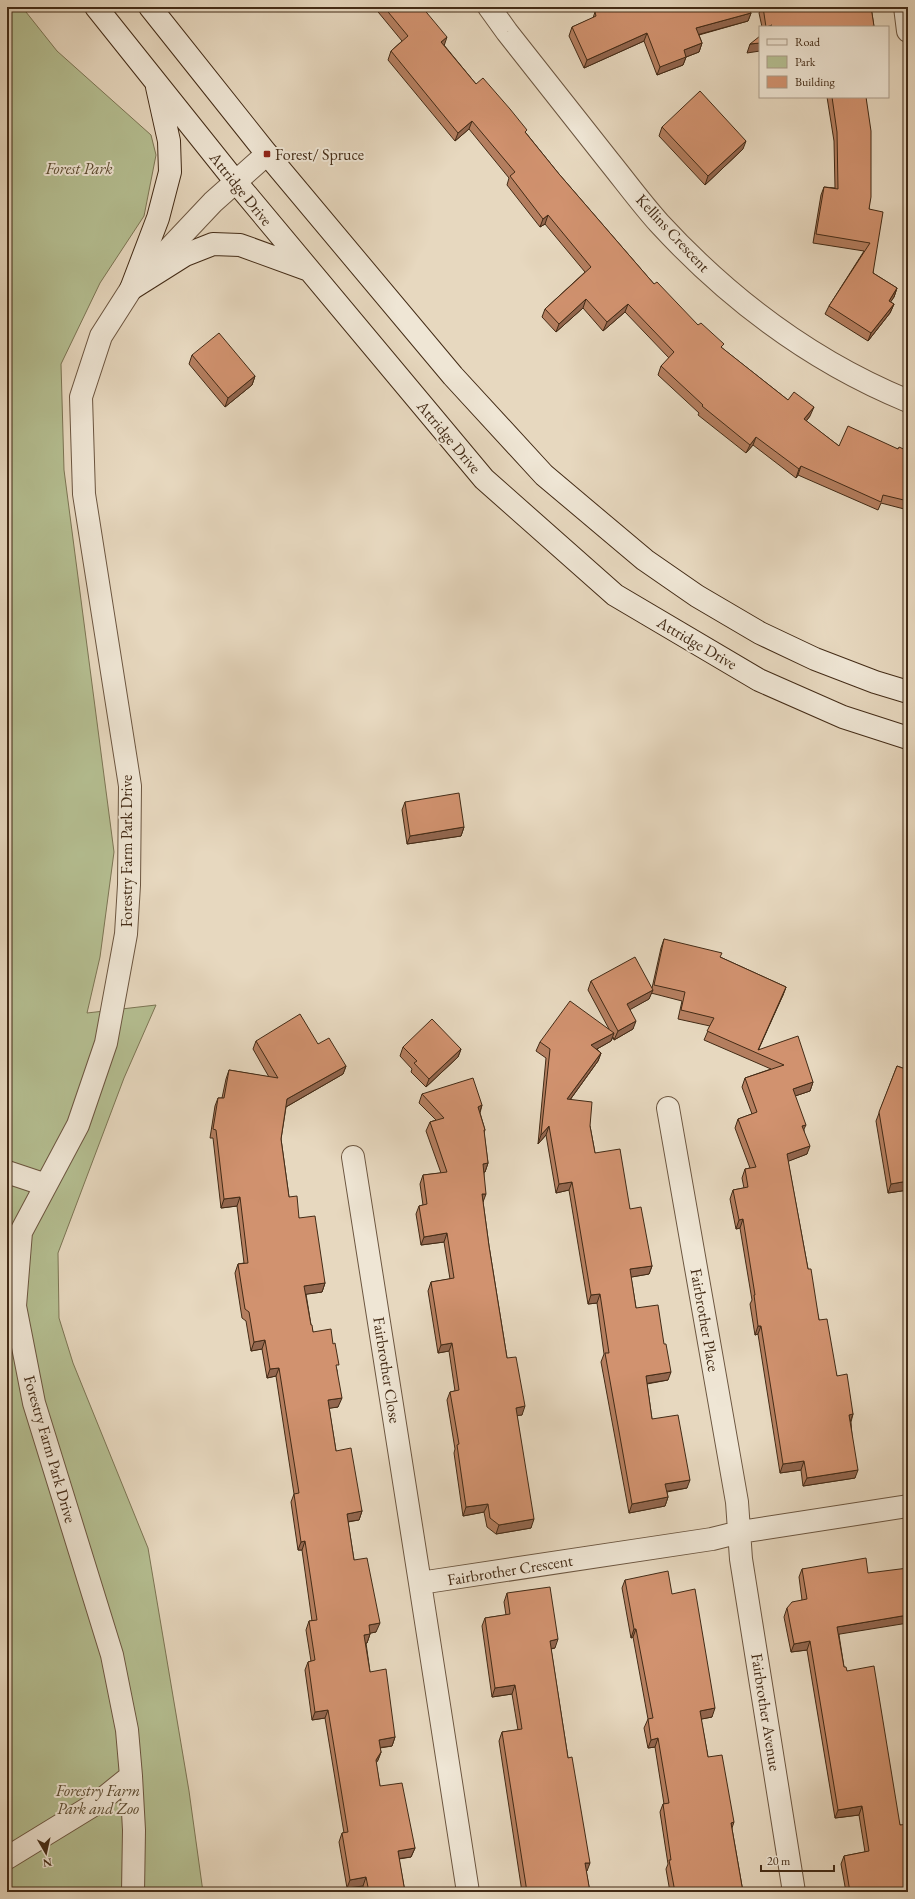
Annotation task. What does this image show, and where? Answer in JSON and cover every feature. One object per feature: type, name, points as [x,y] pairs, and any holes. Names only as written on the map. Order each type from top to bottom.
[{"type":"street","name":"Attridge Drive","points":[[96,7],[307,270],[484,479],[615,595],[759,680],[844,716],[908,738]]},
{"type":"street","points":[[150,7],[267,154],[453,376],[544,476],[645,560],[697,596],[760,633],[815,659],[875,682],[908,692]]},
{"type":"street","name":"Kellins Crescent","points":[[489,7],[507,32],[659,223],[730,292],[769,323],[856,377],[908,401]]},
{"type":"street","points":[[905,7],[908,31]]},
{"type":"street","points":[[131,289],[158,218],[170,172],[169,141],[155,80]]},
{"type":"street","name":"Forestry Farm Park Drive","points":[[133,1892],[134,1830],[127,1730],[112,1655],[34,1403],[16,1306],[21,1232],[78,1126],[106,1043],[126,934],[129,885],[130,786],[84,494],[81,397],[100,336],[131,289],[212,202],[267,154]]},
{"type":"street","points":[[131,289],[185,255],[213,244],[240,245],[307,270]]},
{"type":"street","name":"Fairbrother Place","points":[[668,1108],[738,1502],[740,1532]]},
{"type":"street","name":"Fairbrother Close","points":[[353,1157],[420,1583]]},
{"type":"street","points":[[7,1172],[46,1185]]},
{"type":"street","name":"Fairbrother Crescent","points":[[420,1583],[712,1539],[740,1532],[908,1506]]},
{"type":"street","name":"Fairbrother Avenue","points":[[740,1532],[741,1559],[794,1892]]},
{"type":"street","points":[[420,1583],[468,1892]]},
{"type":"street","points":[[7,1858],[100,1801],[131,1776]]},
{"type":"green space","points":[[7,7],[22,7],[57,51],[151,135],[156,155],[144,216],[100,283],[61,364],[64,470],[114,852],[100,957],[87,1013],[156,1005],[124,1078],[58,1253],[59,1318],[73,1363],[148,1548],[189,1791],[203,1892],[7,1892]]},
{"type":"building","points":[[384,7],[422,7],[447,37],[441,42],[476,84],[483,78],[527,130],[525,132],[559,174],[654,284],[657,282],[698,325],[701,323],[724,344],[721,347],[788,400],[794,392],[814,407],[804,419],[839,446],[848,426],[898,449],[899,447],[908,451],[908,501],[883,495],[881,502],[801,466],[799,469],[756,437],[750,445],[702,406],[703,405],[661,366],[674,352],[628,304],[607,322],[586,299],[559,324],[545,309],[591,267],[548,215],[543,219],[510,176],[515,172],[472,121],[458,133],[391,51],[408,36]]},
{"type":"building","points":[[606,7],[660,7],[661,11],[671,7],[749,7],[751,13],[696,28],[702,43],[684,50],[686,57],[660,67],[647,33],[587,60],[572,27],[596,16],[595,12]]},
{"type":"building","points":[[763,7],[871,7],[874,26],[770,26],[772,25],[766,26]]},
{"type":"building","points":[[759,37],[759,43],[750,44]]},
{"type":"building","points":[[700,91],[746,141],[708,176],[662,127]]},
{"type":"building","points":[[832,98],[866,98],[871,131],[871,197],[869,209],[883,212],[873,273],[897,288],[889,301],[894,304],[871,333],[829,306],[870,243],[816,234],[824,187],[838,189],[837,132]]},
{"type":"building","points":[[219,333],[255,376],[228,398],[192,355]]},
{"type":"building","points":[[459,793],[464,827],[410,836],[405,802]]},
{"type":"building","points":[[664,939],[722,953],[720,957],[786,987],[758,1050],[798,1036],[813,1082],[793,1089],[806,1125],[802,1126],[810,1146],[787,1154],[808,1269],[811,1269],[819,1320],[827,1319],[837,1376],[847,1374],[853,1414],[849,1415],[858,1470],[807,1478],[804,1461],[783,1464],[761,1326],[758,1326],[755,1295],[743,1219],[739,1220],[733,1190],[748,1187],[745,1169],[756,1167],[738,1119],[757,1112],[745,1078],[784,1065],[707,1031],[714,1018],[681,1010],[685,992],[654,985]]},
{"type":"building","points":[[635,957],[653,990],[627,1004],[636,1021],[618,1031],[591,981]]},
{"type":"building","points":[[570,1001],[614,1033],[591,1045],[601,1053],[567,1099],[592,1102],[590,1126],[595,1153],[620,1149],[630,1209],[641,1207],[652,1266],[630,1269],[636,1308],[658,1305],[664,1344],[666,1344],[671,1372],[646,1376],[652,1419],[678,1415],[690,1480],[665,1484],[668,1497],[632,1504],[605,1353],[609,1353],[600,1294],[591,1295],[572,1182],[559,1184],[549,1126],[541,1135],[550,1049],[540,1042]]},
{"type":"building","points":[[300,1014],[318,1044],[329,1038],[346,1066],[287,1099],[281,1139],[289,1197],[297,1196],[299,1218],[315,1216],[325,1283],[304,1286],[313,1332],[331,1329],[333,1344],[335,1343],[339,1365],[336,1365],[342,1398],[328,1400],[336,1451],[351,1448],[362,1511],[347,1514],[354,1560],[367,1558],[380,1623],[369,1625],[370,1634],[364,1635],[370,1672],[386,1669],[395,1737],[379,1740],[381,1752],[376,1760],[380,1786],[402,1783],[415,1848],[398,1851],[405,1892],[369,1892],[366,1877],[350,1880],[342,1833],[348,1832],[328,1710],[315,1712],[308,1662],[315,1660],[309,1621],[317,1620],[305,1541],[301,1542],[294,1494],[299,1493],[279,1368],[270,1369],[265,1340],[254,1342],[249,1312],[245,1309],[238,1264],[248,1263],[240,1197],[224,1199],[216,1130],[213,1129],[218,1098],[224,1098],[229,1070],[278,1078],[256,1041]]},
{"type":"building","points":[[432,1019],[461,1049],[429,1079],[414,1063],[417,1061],[403,1047]]},
{"type":"building","points":[[897,1066],[908,1070],[908,1181],[891,1184],[879,1112]]},
{"type":"building","points":[[473,1078],[482,1105],[478,1107],[485,1130],[488,1163],[483,1164],[486,1194],[482,1194],[489,1246],[507,1358],[516,1357],[525,1406],[516,1408],[534,1519],[499,1525],[490,1518],[488,1504],[466,1507],[457,1445],[459,1444],[450,1392],[459,1390],[452,1343],[441,1345],[431,1282],[454,1278],[447,1233],[424,1237],[419,1206],[427,1204],[423,1175],[447,1172],[430,1122],[444,1118],[422,1094]]},
{"type":"building","points":[[866,1558],[868,1573],[908,1568],[908,1615],[837,1627],[844,1667],[846,1667],[847,1671],[874,1666],[900,1825],[908,1824],[908,1874],[904,1874],[907,1892],[850,1892],[844,1856],[869,1851],[862,1806],[838,1810],[810,1641],[794,1644],[787,1608],[792,1602],[807,1599],[802,1569]]},
{"type":"building","points":[[668,1571],[672,1594],[695,1589],[715,1708],[700,1711],[708,1757],[722,1755],[734,1822],[731,1823],[743,1892],[675,1892],[669,1860],[671,1860],[663,1804],[669,1803],[658,1738],[651,1740],[648,1719],[653,1718],[625,1580]]},
{"type":"building","points":[[550,1587],[558,1639],[550,1641],[568,1758],[572,1757],[590,1863],[585,1863],[590,1892],[527,1892],[502,1732],[522,1729],[515,1685],[495,1688],[485,1618],[510,1614],[507,1593]]},
{"type":"place","name":"Forest/ Spruce","points":[[267,154]]},
{"type":"park label","name":"Forest Park","points":[[79,168]]},
{"type":"park label","name":"Forestry Farm Park and Zoo","points":[[98,1799]]}]
